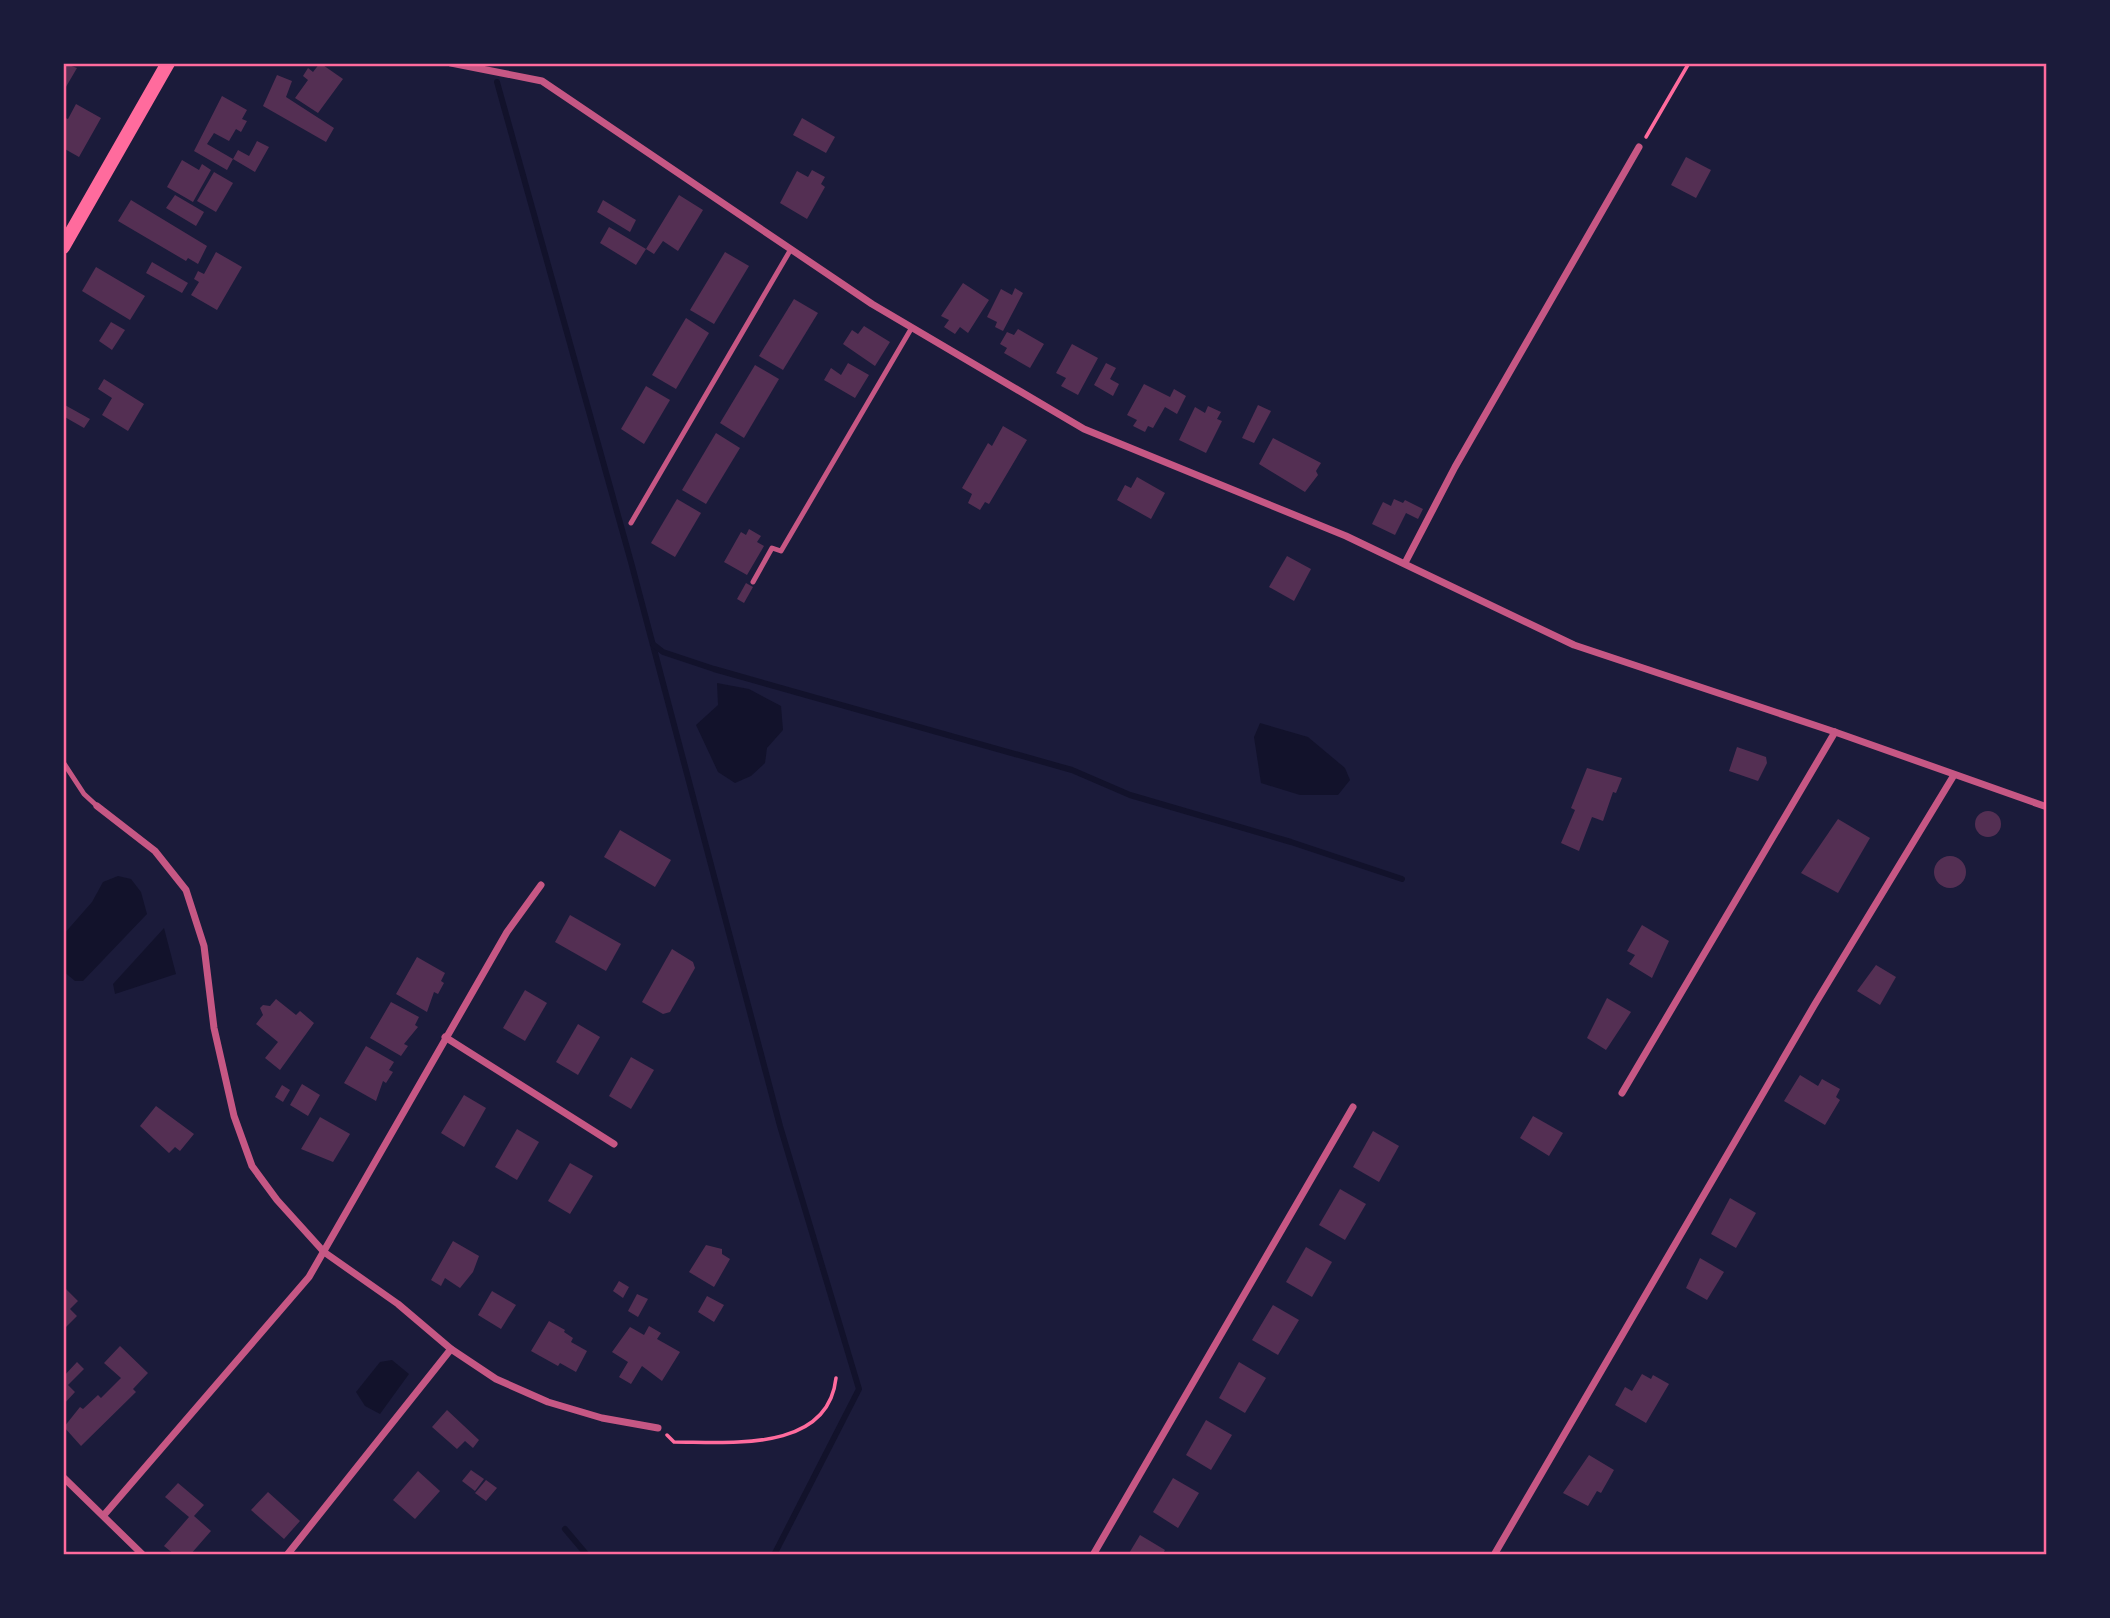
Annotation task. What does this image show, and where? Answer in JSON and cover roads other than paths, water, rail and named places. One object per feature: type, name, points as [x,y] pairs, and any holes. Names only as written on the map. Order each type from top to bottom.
[{"type":"main road","points":[[63,247],[167,63]]},
{"type":"street","points":[[451,63],[542,81],[911,329],[1084,429],[1346,536],[1574,645],[1835,732],[2047,807]]},
{"type":"street","points":[[1405,564],[1455,467],[1639,148]]},
{"type":"street","points":[[1622,1093],[1835,732]]},
{"type":"street","points":[[1494,1555],[1815,1004],[1954,775]]},
{"type":"street","points":[[97,806],[155,851],[186,890],[204,946],[221,1066],[234,1116],[252,1166],[277,1200],[324,1252],[398,1304],[451,1349],[496,1379],[548,1402],[602,1418],[659,1428]]},
{"type":"street","points":[[104,1516],[309,1277],[507,932],[541,885]]},
{"type":"street","points":[[445,1037],[614,1144]]},
{"type":"street","points":[[1093,1555],[1353,1107]]},
{"type":"street","points":[[287,1555],[451,1349]]},
{"type":"street","points":[[63,1477],[143,1555]]},
{"type":"lane","points":[[632,523],[791,248]]},
{"type":"lane","points":[[753,582],[772,548],[781,551],[911,329]]},
{"type":"lane","points":[[63,762],[84,794],[97,806]]},
{"type":"waterway","points":[[497,82],[631,562],[780,1126],[859,1389],[774,1555]]},
{"type":"waterway","points":[[654,645],[663,652],[714,669],[1072,770],[1130,795],[1291,842],[1402,879]]},
{"type":"waterway","points":[[565,1529],[587,1555]]}]
